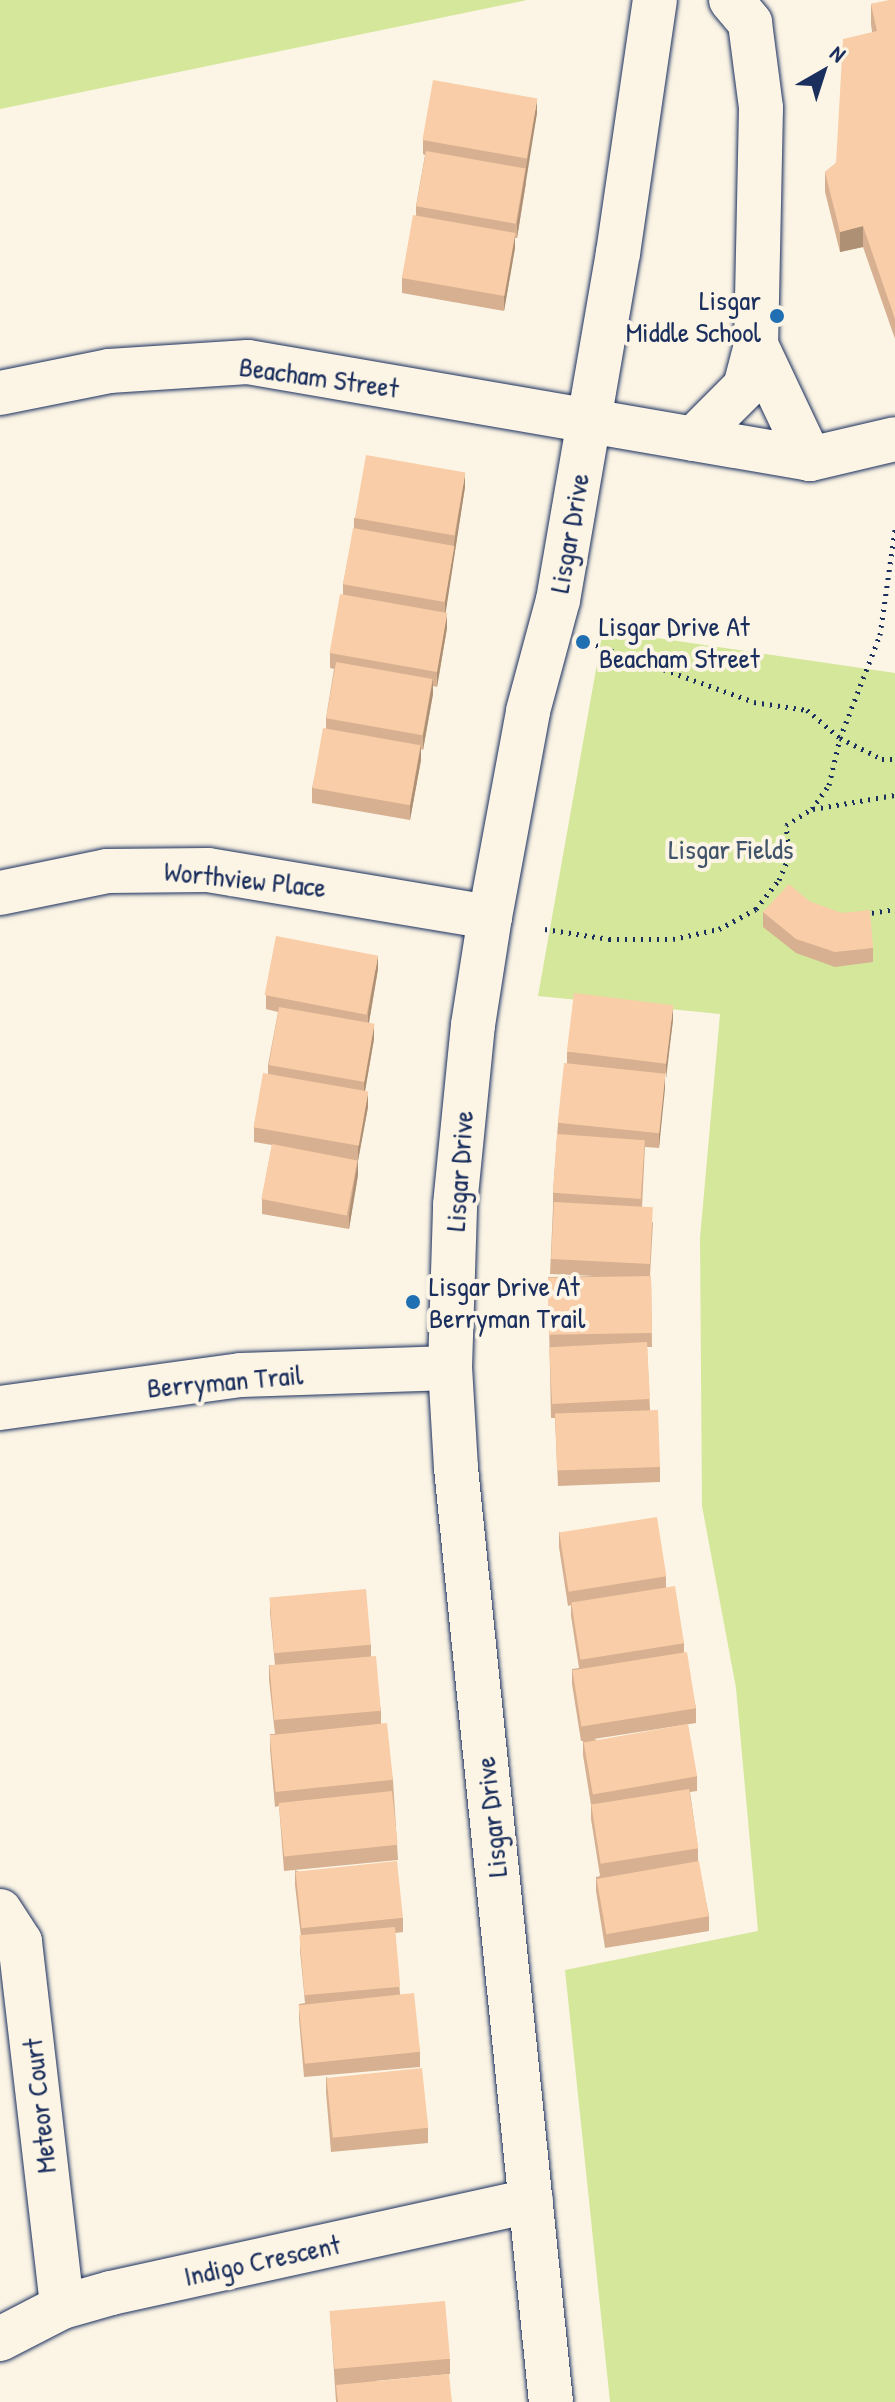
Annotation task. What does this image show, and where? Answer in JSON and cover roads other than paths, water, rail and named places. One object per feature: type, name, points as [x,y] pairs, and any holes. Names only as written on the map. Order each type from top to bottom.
[{"type":"street","name":"Lisgar Drive","points":[[551,2402],[472,1641],[450,1368],[459,1149],[490,917],[590,420],[655,0]]},
{"type":"street","points":[[693,439],[745,387],[756,345],[761,108],[750,23],[731,0]]},
{"type":"street","points":[[756,345],[810,459],[895,439]]},
{"type":"street","name":"Beacham Street","points":[[0,393],[109,371],[248,362],[810,459]]},
{"type":"street","name":"Worthview Place","points":[[0,893],[107,871],[208,870],[490,917]]},
{"type":"street","name":"Berryman Trail","points":[[0,1408],[241,1375],[450,1368]]},
{"type":"street","name":"Meteor Court","points":[[0,1911],[20,1942],[62,2307]]},
{"type":"street","name":"Indigo Crescent","points":[[0,2339],[62,2307],[531,2201]]},
{"type":"place","name":"Lisgar Middle School","points":[[777,316]]},
{"type":"place","name":"Lisgar Drive At Beacham Street","points":[[583,642]]},
{"type":"place","name":"Lisgar Drive At Berryman Trail","points":[[413,1302]]},
{"type":"park label","name":"Lisgar Fields","points":[[731,849]]}]
